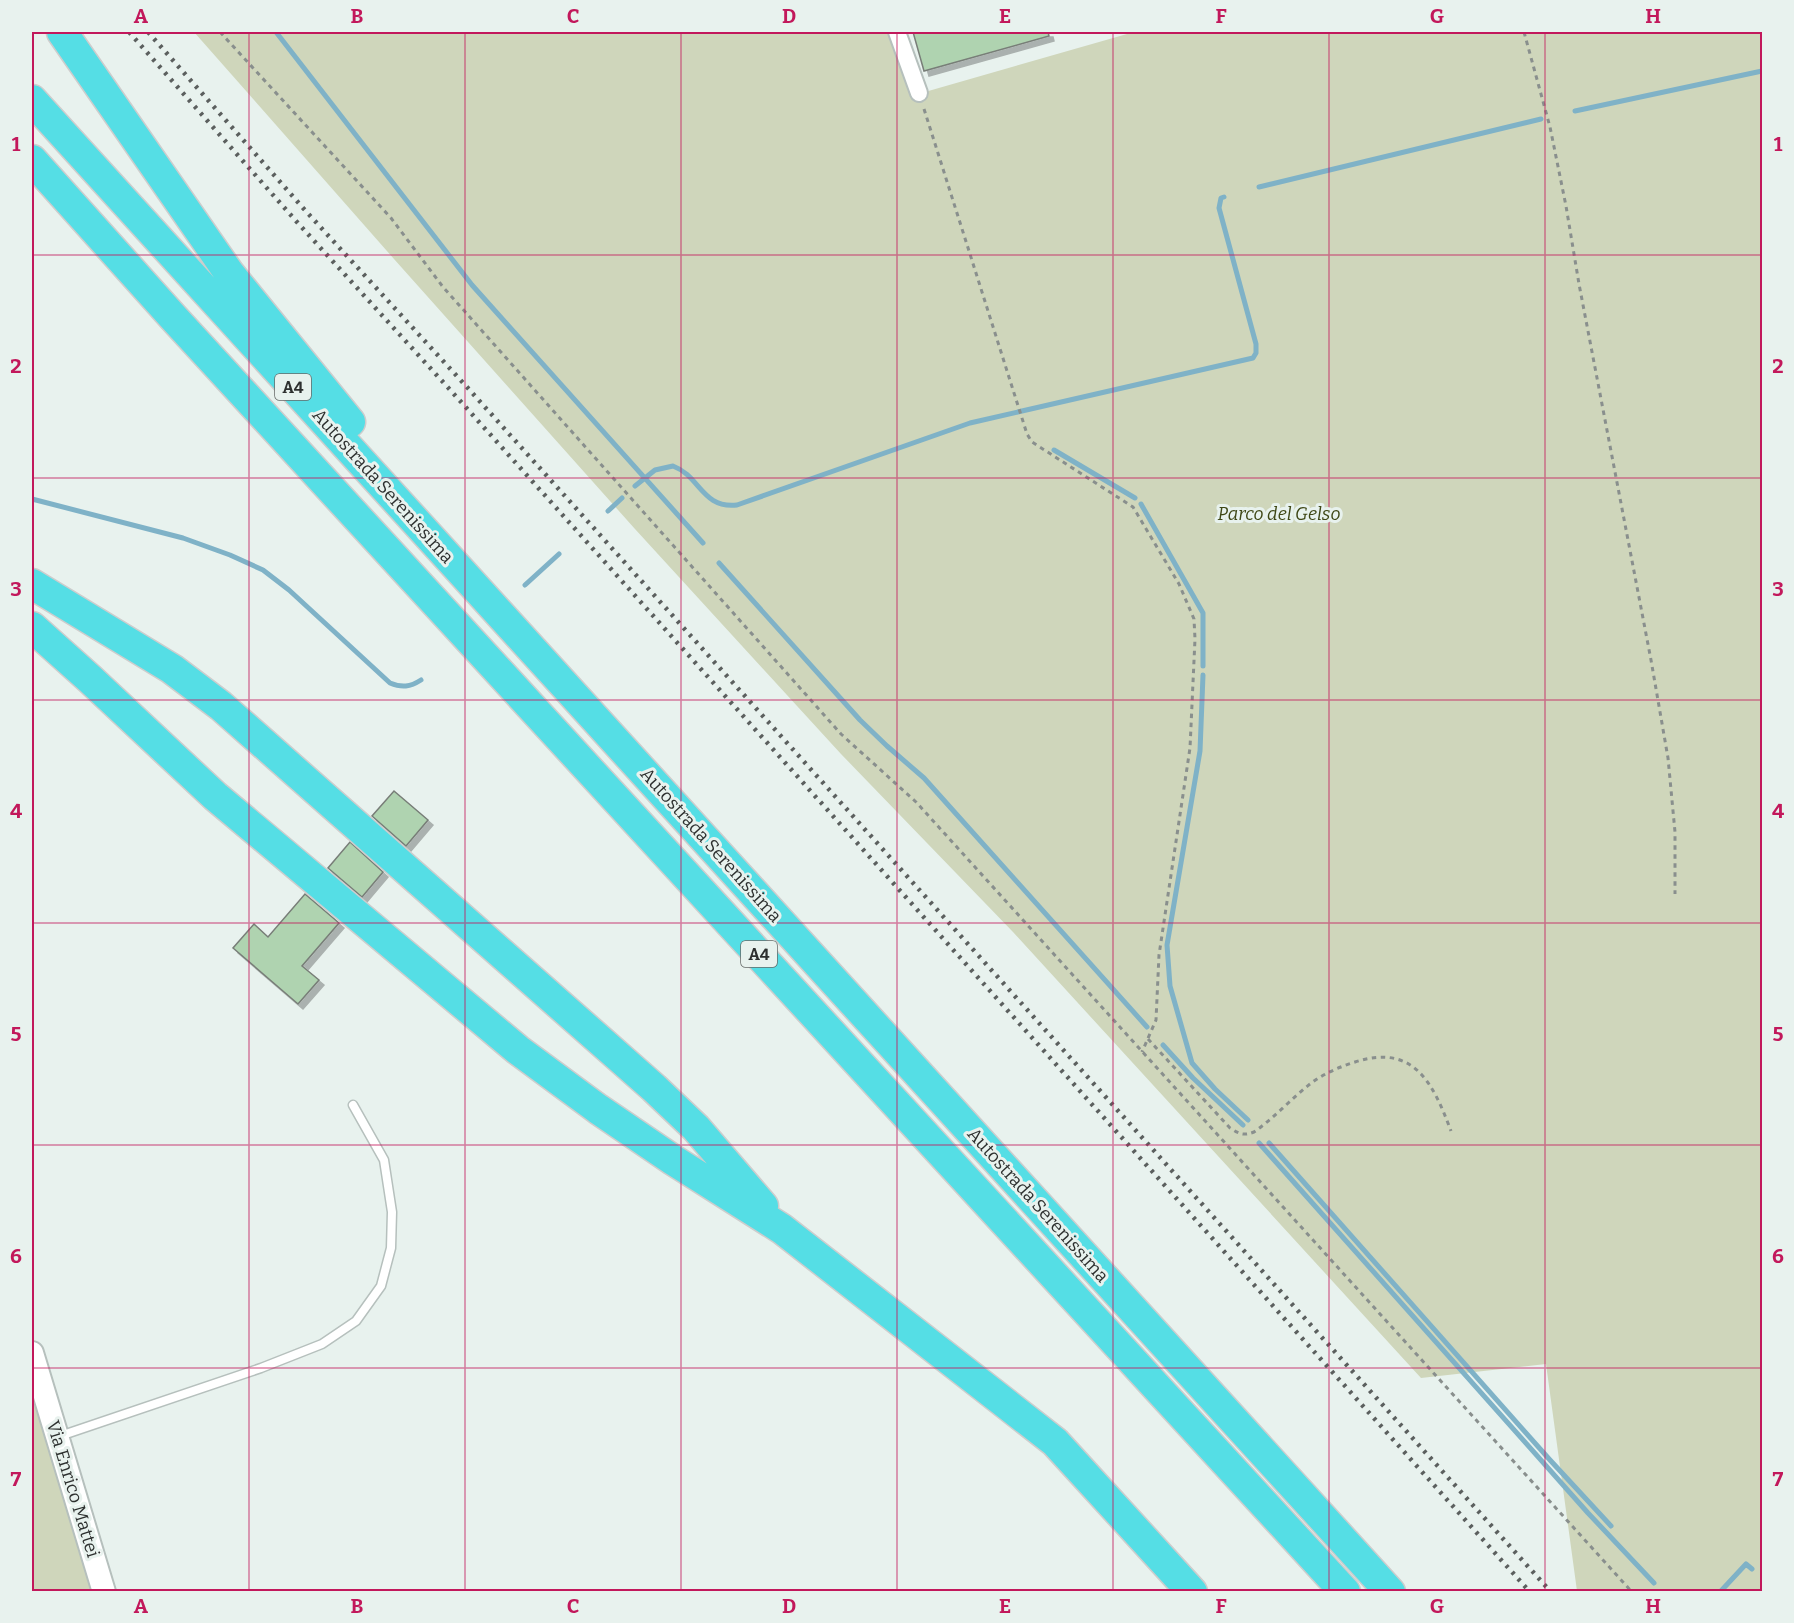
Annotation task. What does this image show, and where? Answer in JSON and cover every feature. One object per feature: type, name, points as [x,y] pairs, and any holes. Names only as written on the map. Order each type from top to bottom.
[{"type":"highway","points":[[62,32],[229,273],[554,674]]},
{"type":"highway","name":"Autostrada Serenissima","points":[[32,100],[1390,1592]]},
{"type":"highway","name":"Autostrada Serenissima","points":[[32,159],[172,316],[1345,1592]]},
{"type":"highway","points":[[32,190],[72,233],[172,316]]},
{"type":"highway","points":[[32,584],[172,669],[220,706],[654,1088],[696,1128],[782,1229]]},
{"type":"highway","points":[[32,627],[214,796],[518,1050],[598,1109],[673,1160],[782,1229],[1055,1442],[1192,1592]]},
{"type":"highway","points":[[948,1359],[1167,1592]]},
{"type":"street","points":[[897,32],[919,93]]},
{"type":"street","name":"Via Enrico Mattei","points":[[32,1353],[104,1592]]},
{"type":"lane","points":[[57,1437],[271,1364],[322,1344],[356,1321],[381,1286],[391,1248],[392,1212],[384,1160],[353,1105]]},
{"type":"path","points":[[220,32],[391,218],[443,287],[841,734],[916,802],[1632,1592]]},
{"type":"path","points":[[1524,32],[1550,127],[1562,183],[1581,296],[1653,671],[1668,758],[1675,832],[1675,894]]},
{"type":"path","points":[[919,93],[1016,403],[1032,442],[1133,507],[1179,584],[1194,619],[1190,748],[1177,844],[1166,897],[1156,1020],[1142,1052]]},
{"type":"path","points":[[1148,1039],[1230,1128],[1244,1135],[1254,1132],[1311,1083],[1326,1074],[1363,1060],[1383,1056],[1399,1059],[1415,1067],[1442,1107],[1451,1131]]},
{"type":"green space","name":"Parco del Gelso","points":[[194,32],[889,32],[911,96],[1134,32],[1762,32],[1762,1591],[1577,1591],[1546,1364],[1421,1378],[1013,932],[841,754],[635,529]]},
{"type":"green space","points":[[32,1394],[93,1591],[32,1591]]},
{"type":"building","points":[[913,32],[1048,32],[1049,36],[924,71]]},
{"type":"building","points":[[394,791],[428,820],[406,846],[372,816]]},
{"type":"building","points":[[350,842],[383,872],[362,897],[328,868]]},
{"type":"building","points":[[305,894],[339,923],[302,966],[319,980],[298,1004],[233,948],[254,924],[268,937]]},
{"type":"waterway","points":[[276,32],[472,285],[703,543]]},
{"type":"waterway","points":[[1575,111],[1762,71]]},
{"type":"waterway","points":[[1259,187],[1541,119]]},
{"type":"waterway","points":[[635,486],[655,470],[673,466],[682,471],[716,502],[737,505],[970,423],[1253,358],[1256,353],[1256,344],[1219,208],[1221,198],[1224,197]]},
{"type":"waterway","points":[[1054,450],[1135,498]]},
{"type":"waterway","points":[[608,511],[622,498]]},
{"type":"waterway","points":[[32,499],[183,538],[263,570],[289,590],[390,683],[406,686],[421,680]]},
{"type":"waterway","points":[[1141,504],[1203,613],[1203,666]]},
{"type":"waterway","points":[[525,585],[559,554]]},
{"type":"waterway","points":[[719,563],[860,720],[924,778],[1147,1027]]},
{"type":"waterway","points":[[1203,675],[1200,751],[1167,945],[1170,986],[1192,1063],[1215,1089],[1248,1120]]},
{"type":"waterway","points":[[1163,1045],[1193,1078],[1243,1125]]},
{"type":"waterway","points":[[1259,1143],[1588,1513],[1654,1583]]},
{"type":"waterway","points":[[1269,1143],[1611,1526]]},
{"type":"waterway","points":[[1720,1592],[1746,1564],[1752,1569]]},
{"type":"railway","points":[[129,32],[296,221],[1530,1592]]},
{"type":"railway","points":[[148,32],[303,208],[466,386],[1551,1592]]}]
